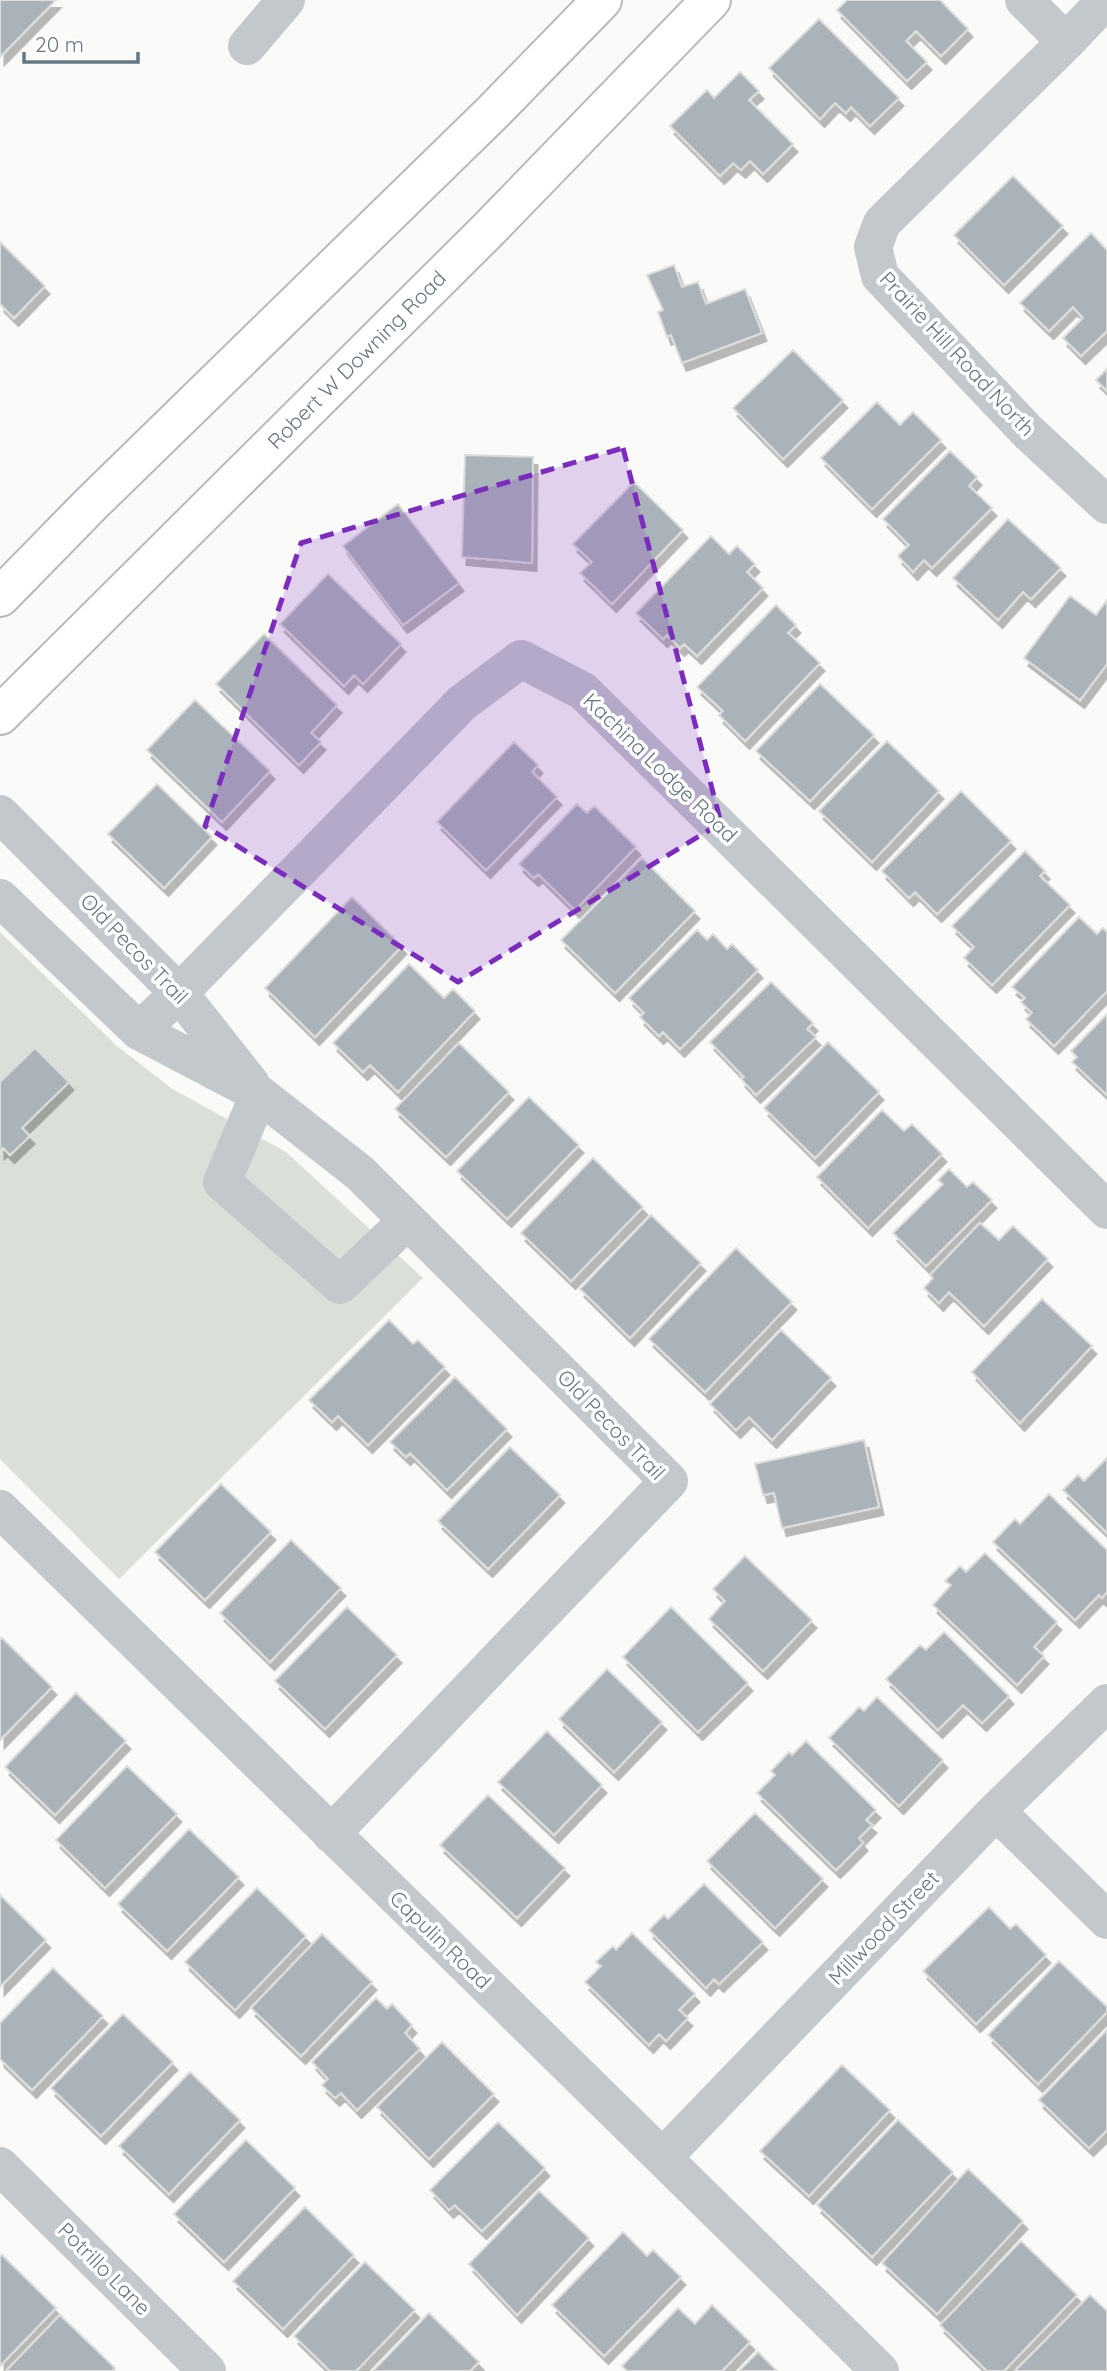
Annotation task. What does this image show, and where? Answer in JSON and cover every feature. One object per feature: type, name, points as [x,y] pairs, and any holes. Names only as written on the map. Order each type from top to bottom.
[{"type":"main road","points":[[0,597],[91,504],[494,111],[602,0]]},
{"type":"main road","name":"Robert W Downing Road","points":[[0,715],[479,239],[711,0]]},
{"type":"street","points":[[247,46],[286,0]]},
{"type":"street","points":[[1024,0],[1066,42]]},
{"type":"street","name":"Prairie Hill Road North","points":[[1106,0],[882,223],[873,247],[880,276],[1028,432],[1107,505]]},
{"type":"street","name":"Kachina Lodge Road","points":[[139,1031],[462,703],[521,659],[583,691],[1107,1210]]},
{"type":"street","name":"Old Pecos Trail","points":[[0,814],[179,993],[259,1094]]},
{"type":"street","name":"Old Pecos Trail","points":[[0,898],[139,1031],[259,1094],[360,1173],[669,1481],[331,1835]]},
{"type":"street","points":[[259,1094],[222,1182],[340,1285],[407,1220]]},
{"type":"street","name":"Capulin Road","points":[[0,1509],[880,2371]]},
{"type":"street","name":"Millwood Street","points":[[664,2157],[996,1811],[1107,1703]]},
{"type":"street","points":[[996,1811],[1107,1920]]},
{"type":"street","name":"Potrillo Lane","points":[[0,2166],[207,2371]]},
{"type":"highlighted area","points":[[623,448],[721,823],[458,982],[205,826],[301,543]]},
{"type":"shaded area","points":[[0,932],[117,1046],[171,1088],[286,1152],[423,1278],[119,1579],[0,1459]]},
{"type":"building","points":[[0,0],[56,0],[0,57]]},
{"type":"building","points":[[847,0],[940,0],[968,29],[941,56],[916,31],[906,41],[927,62],[907,81],[837,10]]},
{"type":"building","points":[[819,19],[899,98],[870,126],[851,107],[846,113],[835,103],[820,119],[769,68]]},
{"type":"building","points":[[740,72],[759,91],[749,100],[793,144],[763,174],[750,161],[741,170],[733,163],[720,176],[670,126],[707,90],[714,98]]},
{"type":"building","points":[[1013,176],[1063,226],[1004,285],[954,235]]},
{"type":"building","points":[[1091,233],[1107,250],[1107,331],[1081,356],[1063,338],[1083,318],[1073,307],[1049,331],[1020,303]]},
{"type":"building","points":[[0,242],[45,286],[14,318],[0,304]]},
{"type":"building","points":[[674,265],[682,287],[698,282],[706,304],[745,289],[762,333],[682,363],[671,335],[667,337],[658,312],[663,310],[647,275]]},
{"type":"building","points":[[793,350],[843,400],[783,459],[733,408]]},
{"type":"building","points":[[1107,369],[1107,391],[1096,380]]},
{"type":"building","points":[[877,402],[900,425],[913,412],[941,440],[872,509],[821,458]]},
{"type":"building","points":[[950,451],[977,477],[969,486],[992,508],[932,568],[924,560],[913,572],[898,556],[909,545],[883,519]]},
{"type":"building","points":[[465,455],[533,457],[532,563],[462,557]]},
{"type":"building","points":[[634,482],[683,530],[612,604],[580,573],[592,562],[573,544]]},
{"type":"building","points":[[398,504],[459,583],[403,625],[343,546]]},
{"type":"building","points":[[1008,519],[1061,568],[1031,599],[1023,592],[998,620],[953,578]]},
{"type":"building","points":[[711,536],[729,554],[737,546],[755,564],[747,572],[763,588],[697,656],[684,644],[680,648],[667,635],[663,639],[636,613]]},
{"type":"building","points":[[328,574],[401,644],[363,684],[354,675],[344,686],[280,624]]},
{"type":"building","points":[[1070,596],[1096,615],[1107,600],[1107,664],[1080,700],[1024,658]]},
{"type":"building","points":[[776,605],[796,625],[788,633],[820,663],[745,741],[719,715],[723,711],[697,687]]},
{"type":"building","points":[[264,634],[337,705],[311,733],[321,742],[299,765],[216,684]]},
{"type":"building","points":[[820,684],[874,735],[810,801],[756,751]]},
{"type":"building","points":[[195,700],[270,771],[222,822],[147,750]]},
{"type":"building","points":[[887,741],[939,791],[872,862],[819,811]]},
{"type":"building","points":[[514,742],[538,765],[532,772],[557,797],[486,870],[437,822]]},
{"type":"building","points":[[157,784],[212,837],[164,888],[108,834]]},
{"type":"building","points":[[961,791],[1011,841],[937,914],[915,892],[909,898],[882,871]]},
{"type":"building","points":[[577,804],[587,813],[594,806],[636,847],[575,910],[538,874],[534,878],[519,864]]},
{"type":"building","points":[[1025,851],[1045,871],[1040,876],[1070,905],[992,985],[964,958],[974,947],[952,926]]},
{"type":"building","points":[[642,858],[695,911],[615,993],[561,940]]},
{"type":"building","points":[[352,897],[402,946],[315,1037],[265,988]]},
{"type":"building","points":[[1079,917],[1097,934],[1103,928],[1107,932],[1107,991],[1054,1046],[1026,1019],[1032,1013],[1021,1002],[1025,998],[1012,987]]},
{"type":"building","points":[[697,930],[707,940],[713,934],[727,949],[732,944],[758,970],[680,1049],[663,1032],[659,1036],[640,1017],[644,1013],[629,998]]},
{"type":"building","points":[[409,964],[444,998],[453,989],[475,1011],[398,1092],[370,1065],[363,1072],[333,1043]]},
{"type":"building","points":[[771,982],[813,1023],[807,1029],[816,1037],[756,1095],[741,1079],[744,1077],[710,1042]]},
{"type":"building","points":[[1107,1014],[1107,1095],[1072,1062],[1077,1057],[1071,1051]]},
{"type":"building","points":[[828,1042],[879,1092],[815,1158],[764,1108]]},
{"type":"building","points":[[459,1043],[509,1092],[446,1157],[395,1109]]},
{"type":"building","points":[[35,1048],[69,1082],[22,1128],[30,1136],[10,1155],[3,1148],[0,1151],[0,1082]]},
{"type":"building","points":[[529,1097],[579,1145],[507,1219],[457,1171]]},
{"type":"building","points":[[882,1110],[904,1131],[912,1124],[942,1154],[868,1228],[817,1177]]},
{"type":"building","points":[[593,1158],[643,1207],[571,1281],[521,1233]]},
{"type":"building","points":[[949,1169],[967,1187],[973,1182],[992,1200],[926,1266],[893,1233],[943,1184],[938,1180]]},
{"type":"building","points":[[651,1215],[701,1263],[630,1338],[580,1289]]},
{"type":"building","points":[[980,1223],[999,1240],[1013,1226],[1048,1259],[984,1326],[949,1292],[939,1303],[924,1288],[933,1278],[930,1275]]},
{"type":"building","points":[[736,1248],[792,1302],[705,1392],[649,1339]]},
{"type":"building","points":[[1042,1299],[1092,1346],[1020,1423],[972,1372]]},
{"type":"building","points":[[389,1320],[413,1344],[418,1340],[445,1367],[368,1445],[338,1416],[332,1422],[309,1400]]},
{"type":"building","points":[[781,1330],[831,1378],[772,1440],[749,1417],[736,1430],[710,1404]]},
{"type":"building","points":[[455,1377],[507,1429],[447,1490],[410,1453],[406,1457],[390,1442]]},
{"type":"building","points":[[864,1440],[879,1507],[782,1528],[774,1493],[763,1495],[755,1464]]},
{"type":"building","points":[[510,1447],[560,1495],[488,1569],[438,1521]]},
{"type":"building","points":[[1107,1458],[1107,1533],[1063,1490],[1078,1475],[1084,1481]]},
{"type":"building","points":[[221,1484],[271,1532],[205,1600],[155,1552]]},
{"type":"building","points":[[1049,1494],[1107,1550],[1107,1592],[1102,1598],[1099,1595],[1075,1620],[993,1542],[1015,1519],[1020,1524]]},
{"type":"building","points":[[291,1540],[341,1588],[270,1662],[220,1613]]},
{"type":"building","points":[[985,1553],[1057,1622],[1034,1647],[1044,1656],[1017,1685],[933,1605],[951,1585],[945,1581],[960,1566],[966,1572]]},
{"type":"building","points":[[745,1556],[812,1620],[763,1671],[709,1619],[725,1601],[713,1589]]},
{"type":"building","points":[[347,1607],[397,1655],[325,1729],[275,1681]]},
{"type":"building","points":[[671,1607],[748,1683],[698,1732],[623,1657]]},
{"type":"building","points":[[944,1632],[1009,1696],[982,1723],[963,1705],[938,1730],[886,1679],[920,1645],[926,1650]]},
{"type":"building","points":[[2,1638],[52,1687],[0,1740],[0,1640]]},
{"type":"building","points":[[607,1669],[662,1722],[614,1772],[559,1719]]},
{"type":"building","points":[[76,1693],[126,1741],[55,1815],[5,1767]]},
{"type":"building","points":[[877,1697],[943,1760],[899,1806],[829,1738],[859,1707],[864,1711]]},
{"type":"building","points":[[547,1731],[602,1785],[554,1835],[498,1782]]},
{"type":"building","points":[[806,1741],[876,1810],[866,1820],[872,1825],[859,1838],[863,1843],[836,1870],[757,1793],[775,1775],[771,1771],[789,1752],[792,1755]]},
{"type":"building","points":[[127,1766],[177,1814],[105,1888],[56,1840]]},
{"type":"building","points":[[488,1795],[565,1868],[517,1918],[440,1845]]},
{"type":"building","points":[[755,1813],[823,1879],[775,1928],[707,1861]]},
{"type":"building","points":[[189,1829],[239,1877],[167,1951],[118,1904]]},
{"type":"building","points":[[704,1884],[763,1942],[719,1984],[714,1979],[706,1988],[649,1930],[664,1915],[668,1919]]},
{"type":"building","points":[[257,1888],[306,1936],[235,2010],[185,1962]]},
{"type":"building","points":[[0,1895],[46,1940],[0,1987]]},
{"type":"building","points":[[989,1907],[1010,1929],[1016,1924],[1046,1955],[976,2024],[923,1971]]},
{"type":"building","points":[[632,1933],[695,1994],[679,2010],[688,2018],[666,2041],[659,2034],[649,2045],[585,1982],[601,1966],[596,1962],[613,1946],[616,1950]]},
{"type":"building","points":[[322,1934],[372,1982],[301,2056],[251,2008]]},
{"type":"building","points":[[1059,1961],[1107,2007],[1107,2012],[1038,2084],[988,2035]]},
{"type":"building","points":[[53,1968],[103,2016],[32,2090],[0,2059],[0,2023]]},
{"type":"building","points":[[376,1998],[387,2009],[392,2004],[412,2025],[405,2033],[420,2049],[357,2110],[341,2093],[335,2098],[322,2085],[328,2079],[312,2062]]},
{"type":"building","points":[[123,2014],[173,2062],[101,2136],[51,2088]]},
{"type":"building","points":[[1107,2030],[1107,2130],[1089,2148],[1039,2100]]},
{"type":"building","points":[[442,2042],[494,2094],[429,2159],[377,2107]]},
{"type":"building","points":[[842,2065],[890,2110],[809,2196],[760,2151]]},
{"type":"building","points":[[190,2072],[240,2120],[169,2194],[119,2146]]},
{"type":"building","points":[[898,2120],[953,2172],[872,2257],[817,2205]]},
{"type":"building","points":[[498,2122],[545,2168],[482,2231],[455,2205],[449,2210],[430,2190]]},
{"type":"building","points":[[246,2140],[295,2188],[224,2262],[174,2214]]},
{"type":"building","points":[[968,2169],[1023,2221],[937,2314],[882,2263]]},
{"type":"building","points":[[539,2191],[589,2238],[517,2315],[469,2264]]},
{"type":"building","points":[[305,2207],[354,2255],[283,2329],[233,2281]]},
{"type":"building","points":[[623,2232],[647,2256],[653,2250],[681,2277],[604,2356],[552,2305]]},
{"type":"building","points":[[1021,2241],[1077,2295],[1004,2371],[987,2371],[940,2325]]},
{"type":"building","points":[[2,2255],[56,2308],[0,2366],[0,2257]]},
{"type":"building","points":[[365,2262],[415,2310],[356,2371],[330,2371],[294,2336]]},
{"type":"building","points":[[1090,2295],[1107,2311],[1107,2371],[1015,2371]]},
{"type":"building","points":[[712,2305],[750,2342],[722,2371],[627,2371],[622,2366],[678,2308],[695,2324]]},
{"type":"building","points":[[429,2313],[479,2362],[470,2371],[373,2371]]},
{"type":"building","points":[[60,2315],[115,2368],[112,2371],[6,2371]]},
{"type":"building","points":[[758,2352],[777,2371],[739,2371]]}]
